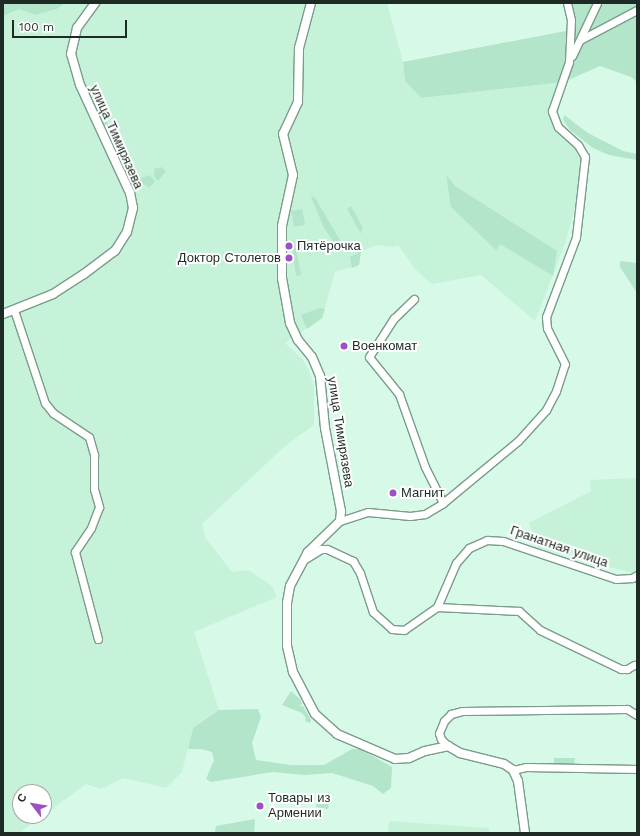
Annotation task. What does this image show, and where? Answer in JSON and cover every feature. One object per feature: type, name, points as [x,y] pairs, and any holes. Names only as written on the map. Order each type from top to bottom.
[{"type":"street","name":"улица Тимирязева","points":[[3,314],[54,294],[108,257],[122,243],[130,220],[133,208],[130,193],[80,85],[71,54],[77,28],[95,3]]},
{"type":"street","name":"улица Тимирязева","points":[[311,3],[299,48],[298,102],[283,134],[293,175],[282,226],[282,278],[290,323],[298,340],[312,357],[320,376],[325,428],[341,511],[340,522]]},
{"type":"street","points":[[567,3],[571,20],[569,62]]},
{"type":"street","points":[[448,746],[425,751],[408,758],[395,759],[336,734],[316,714],[294,675],[287,646],[287,603],[290,586],[299,565],[308,552],[340,522],[368,512],[410,516],[425,514],[443,503],[532,428],[546,410],[563,374],[563,358],[547,328],[546,317],[573,248],[583,188],[583,152],[558,127],[552,111],[569,62],[597,3]]},
{"type":"street","points":[[580,40],[637,10]]},
{"type":"street","points":[[414,299],[394,318],[369,357],[399,394],[425,467],[443,503]]},
{"type":"street","points":[[14,310],[45,403],[53,413],[89,438],[94,455],[94,489],[100,507],[91,528],[75,552],[98,639]]},
{"type":"street","name":"Гранатная улица","points":[[437,607],[456,564],[469,548],[487,540],[503,541],[616,579],[632,578],[637,575]]},
{"type":"street","points":[[299,565],[321,549],[336,552],[353,561],[373,612],[392,629],[404,630],[437,607],[519,611],[540,630],[621,669],[627,669],[634,665]]},
{"type":"street","points":[[525,833],[518,781],[513,770],[504,764],[460,753],[448,746],[441,739],[439,733],[444,721],[451,714],[462,711],[627,709],[637,715]]},
{"type":"street","points":[[513,770],[526,767],[637,769]]},
{"type":"shaded area","points":[[3,3],[65,3],[57,9],[35,15],[19,9],[3,16]]},
{"type":"shaded area","points":[[65,3],[387,3],[403,62],[405,81],[421,98],[564,82],[558,115],[578,156],[583,159],[577,200],[565,244],[535,321],[481,275],[432,284],[416,270],[398,245],[394,247],[377,245],[361,251],[359,265],[335,272],[322,318],[285,343],[303,360],[310,373],[314,386],[314,425],[285,446],[202,524],[205,537],[232,572],[248,570],[272,586],[277,597],[194,632],[219,710],[193,728],[182,772],[166,788],[124,778],[101,789],[86,784],[52,809],[52,784],[12,784],[12,824],[31,824],[19,833],[3,833],[3,16],[19,9],[35,15],[57,9]]},
{"type":"shaded area","points":[[565,3],[637,3],[637,82],[631,77],[600,66],[564,82],[421,98],[405,81],[403,62],[571,30]]},
{"type":"shaded area","points":[[91,90],[130,170],[136,174],[138,179],[150,175],[155,181],[149,188],[146,185],[135,185],[89,91]]},
{"type":"shaded area","points":[[564,115],[588,133],[623,151],[637,154],[637,160],[609,155],[593,148],[570,130],[563,120]]},
{"type":"shaded area","points":[[161,167],[166,171],[158,181],[154,176],[154,169]]},
{"type":"shaded area","points":[[446,175],[455,186],[557,251],[553,276],[500,244],[496,250],[451,207]]},
{"type":"shaded area","points":[[314,196],[341,242],[347,246],[340,247],[336,245],[324,228],[311,197]]},
{"type":"shaded area","points":[[351,206],[363,228],[359,236],[360,232],[347,209]]},
{"type":"shaded area","points":[[302,209],[305,225],[294,227],[291,211]]},
{"type":"shaded area","points":[[294,239],[301,275],[296,276],[292,244]]},
{"type":"shaded area","points":[[361,251],[359,265],[352,268],[350,257]]},
{"type":"shaded area","points":[[620,261],[637,263],[637,293],[620,267]]},
{"type":"shaded area","points":[[320,308],[325,309],[322,318],[307,329],[301,315]]},
{"type":"shaded area","points":[[637,478],[637,570],[632,573],[538,548],[529,523],[591,491],[590,480]]},
{"type":"shaded area","points":[[291,691],[300,699],[302,704],[299,706],[303,706],[311,720],[310,723],[305,721],[306,718],[302,713],[282,705]]},
{"type":"shaded area","points":[[258,709],[261,717],[252,743],[256,760],[290,765],[324,765],[352,749],[360,749],[392,767],[391,788],[383,794],[373,786],[332,773],[304,775],[273,772],[211,782],[206,779],[214,760],[212,752],[201,749],[188,749],[193,728],[219,710]]},
{"type":"shaded area","points":[[554,758],[575,758],[574,766],[554,765]]},
{"type":"shaded area","points":[[316,798],[329,800],[328,809],[316,807]]},
{"type":"shaded area","points":[[255,819],[254,833],[215,832],[216,826]]},
{"type":"shaded area","points":[[389,821],[489,828],[490,833],[388,833]]},
{"type":"place","name":"Пятёрочка","points":[[289,246]]},
{"type":"place","name":"Доктор Столетов","points":[[289,258]]},
{"type":"place","name":"Военкомат","points":[[344,346]]},
{"type":"place","name":"Магнит","points":[[393,493]]},
{"type":"place","name":"Товары из Армении","points":[[260,806]]}]
